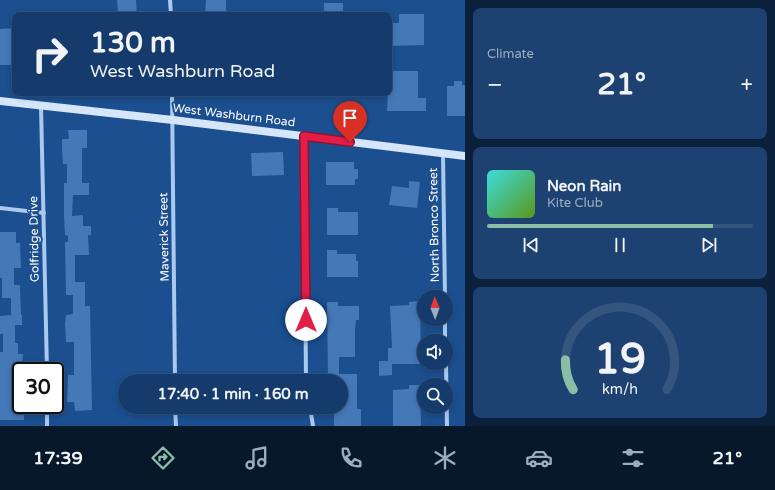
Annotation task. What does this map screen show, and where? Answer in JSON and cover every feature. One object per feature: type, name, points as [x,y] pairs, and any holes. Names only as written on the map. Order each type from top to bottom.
[{"type":"street","points":[[170,0],[171,12]]},
{"type":"street","name":"Maverick Street","points":[[172,96],[175,374]]},
{"type":"street","name":"West Washburn Road","points":[[0,101],[172,120],[465,156]]},
{"type":"street","name":"Golfridge Drive","points":[[42,106],[47,362]]},
{"type":"street","points":[[304,136],[306,374]]},
{"type":"street","name":"North Bronco Street","points":[[443,153],[445,290]]},
{"type":"street","points":[[0,208],[44,213]]},
{"type":"street","points":[[446,370],[447,426]]},
{"type":"street","points":[[47,414],[47,426]]},
{"type":"street","points":[[175,414],[176,426]]},
{"type":"street","points":[[311,414],[313,426]]},
{"type":"building","points":[[117,0],[136,0],[137,12],[118,12]]},
{"type":"building","points":[[206,0],[226,0],[226,12],[205,12]]},
{"type":"building","points":[[324,3],[343,3],[343,12],[324,12]]},
{"type":"building","points":[[399,14],[424,14],[424,45],[392,46],[392,23],[399,23]]},
{"type":"building","points":[[12,28],[12,65],[0,65],[0,29]]},
{"type":"building","points":[[392,71],[418,71],[418,98],[426,98],[426,111],[387,111],[388,96],[392,96]]},
{"type":"building","points":[[454,81],[462,81],[462,85],[465,85],[465,116],[447,116],[447,86],[454,86]]},
{"type":"building","points":[[68,130],[87,130],[87,148],[82,148],[82,183],[89,183],[89,195],[73,195],[72,216],[83,215],[83,226],[91,226],[91,235],[88,235],[89,255],[75,255],[75,282],[85,282],[85,306],[90,306],[92,410],[75,411],[74,402],[67,402],[68,375],[74,375],[74,342],[66,342],[65,324],[66,315],[73,314],[73,295],[66,295],[65,242],[68,242],[68,236],[65,235],[64,183],[67,183],[67,164],[63,164],[62,149],[62,139],[69,139]]},
{"type":"building","points":[[283,152],[284,175],[252,176],[251,153]]},
{"type":"building","points":[[326,162],[354,162],[354,169],[358,169],[358,179],[355,179],[355,185],[326,185]]},
{"type":"building","points":[[409,181],[420,182],[417,208],[389,205],[392,186],[409,188]]},
{"type":"building","points":[[327,208],[338,208],[338,212],[358,212],[358,235],[327,235]]},
{"type":"building","points":[[0,232],[16,232],[16,243],[20,243],[21,268],[14,268],[14,285],[20,285],[22,325],[15,325],[15,343],[18,343],[18,354],[23,354],[22,362],[12,362],[12,414],[24,414],[24,420],[0,420],[0,352],[3,352],[3,334],[0,334],[0,316],[11,315],[11,298],[2,298],[2,278],[0,278]]},
{"type":"building","points":[[327,250],[337,250],[337,254],[356,254],[356,261],[358,261],[358,277],[327,277]]},
{"type":"building","points":[[417,301],[417,326],[420,326],[421,334],[417,334],[417,364],[392,364],[392,375],[379,376],[379,361],[388,361],[388,348],[392,348],[390,306],[409,305],[409,302]]},
{"type":"building","points":[[327,302],[338,302],[338,306],[359,306],[359,320],[356,320],[355,329],[355,357],[339,357],[339,374],[328,374]]},
{"type":"building","points":[[348,374],[357,374],[357,409],[361,409],[361,426],[334,426],[334,414],[348,414]]},
{"type":"building","points":[[409,385],[417,385],[417,414],[421,414],[421,426],[393,426],[393,390],[409,389]]},
{"type":"route","points":[[306,320],[304,136],[350,142]]}]
